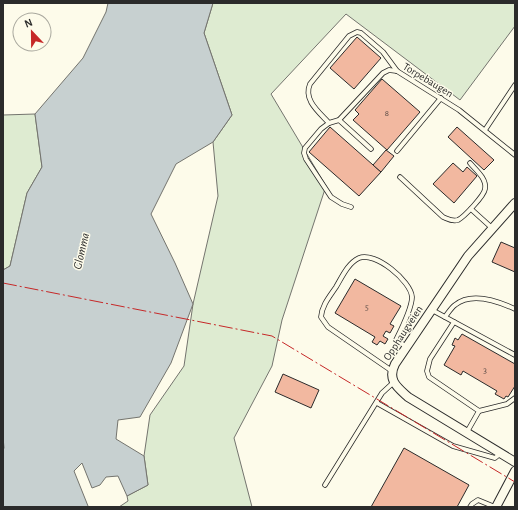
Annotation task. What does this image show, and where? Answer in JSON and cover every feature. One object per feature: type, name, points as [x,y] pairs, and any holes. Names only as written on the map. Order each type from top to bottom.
[{"type":"street","name":"Opphaugveien","points":[[394,382],[392,371],[468,256],[515,203]]},
{"type":"street","points":[[394,382],[408,397],[515,462]]},
{"type":"street","points":[[496,507],[515,470]]},
{"type":"lane","points":[[329,123],[314,108],[308,96],[308,90],[310,84],[349,36],[357,32],[361,33],[383,52],[397,71]]},
{"type":"lane","name":"Torpebaugen","points":[[339,120],[383,73],[389,70],[397,71],[459,110],[515,154]]},
{"type":"lane","points":[[485,130],[515,85]]},
{"type":"lane","points":[[398,151],[440,98]]},
{"type":"lane","points":[[351,207],[342,204],[331,197],[312,170],[304,154],[306,148],[321,129],[329,123],[339,120],[371,149]]},
{"type":"lane","points":[[400,177],[442,217],[451,221],[457,220],[464,216],[483,195],[486,189],[483,178],[470,163]]},
{"type":"lane","points":[[471,208],[492,228]]},
{"type":"lane","points":[[392,371],[328,327],[322,317],[325,304],[346,270],[359,258],[372,257],[395,271],[410,290],[411,303],[405,324],[396,340],[407,347]]},
{"type":"lane","points":[[445,317],[456,304],[468,299],[480,298],[498,302],[515,309]]},
{"type":"lane","points":[[432,310],[515,355]]},
{"type":"lane","points":[[454,322],[430,359],[426,371],[429,377],[479,411]]},
{"type":"lane","points":[[325,485],[386,388],[394,382]]},
{"type":"lane","points":[[467,432],[479,411],[507,404],[515,398]]},
{"type":"lane","points":[[377,403],[453,446],[495,458],[501,453]]},
{"type":"lane","points":[[470,507],[478,500],[496,507]]},
{"type":"green space","points":[[213,3],[515,3],[515,26],[460,100],[346,14],[271,94],[326,186],[282,320],[272,366],[234,438],[252,507],[119,507],[128,501],[127,496],[148,485],[144,456],[150,415],[184,366],[193,304],[218,196],[213,142],[232,115],[204,33]]},
{"type":"green space","points":[[35,114],[42,167],[27,193],[10,266],[3,270],[3,115]]},
{"type":"water","name":"Glomma","points":[[108,3],[213,3],[204,33],[232,115],[213,142],[176,164],[151,214],[193,304],[171,363],[140,417],[118,420],[116,439],[144,456],[148,485],[127,496],[118,476],[106,477],[100,485],[92,488],[82,463],[74,471],[88,506],[87,507],[3,507],[3,270],[10,266],[27,193],[42,167],[35,114],[83,58],[106,12]]},
{"type":"building","points":[[357,37],[381,58],[354,89],[330,68]]},
{"type":"building","points":[[382,79],[420,112],[387,150],[353,120],[359,114],[355,110]]},
{"type":"building","points":[[330,127],[381,172],[359,196],[309,152]]},
{"type":"building","points":[[457,127],[494,160],[484,170],[448,137]]},
{"type":"building","points":[[386,150],[394,156],[381,172],[373,165]]},
{"type":"building","points":[[453,163],[463,172],[467,167],[477,176],[454,203],[433,184]]},
{"type":"building","points":[[501,242],[515,248],[515,272],[492,262]]},
{"type":"building","points":[[355,279],[401,306],[390,324],[394,326],[390,333],[386,331],[383,336],[388,339],[385,344],[380,341],[377,345],[372,342],[375,337],[335,313]]},
{"type":"building","points":[[462,334],[515,364],[515,386],[508,397],[506,396],[504,399],[495,394],[497,391],[463,371],[461,375],[444,365],[455,346],[452,345],[455,338],[458,340]]},
{"type":"building","points":[[283,374],[319,390],[311,408],[275,392]]},
{"type":"building","points":[[404,448],[469,485],[457,507],[371,507]]},
{"type":"power","points":[[3,283],[272,336],[515,482]]}]
